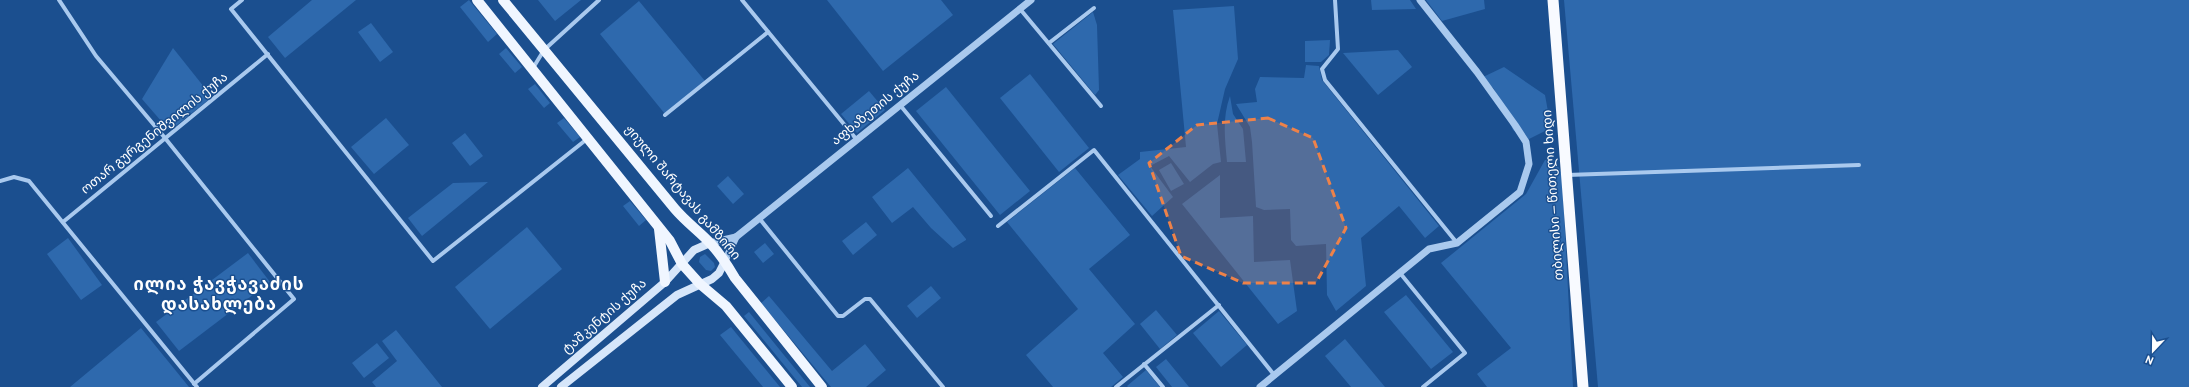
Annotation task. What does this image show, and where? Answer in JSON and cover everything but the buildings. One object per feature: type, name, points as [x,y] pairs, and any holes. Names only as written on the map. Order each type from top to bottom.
[{"type":"highway","name":"თბილისი — წითელი ხიდი","points":[[1553,0],[1583,387]]},
{"type":"main road","points":[[476,0],[670,241],[682,264],[700,284],[726,306],[792,387]]},
{"type":"main road","name":"ჟიული შარტავას გამზირი","points":[[503,0],[512,5],[544,50],[684,220],[710,243],[725,261],[735,278],[822,387]]},
{"type":"main road","points":[[658,227],[665,282]]},
{"type":"main road","points":[[682,264],[694,250],[710,243]]},
{"type":"main road","points":[[700,284],[712,279],[719,273],[725,261]]},
{"type":"main road","name":"ტაშკენტის ქუჩა","points":[[542,387],[665,282],[682,264]]},
{"type":"main road","name":"ტაშკენტის ქუჩა","points":[[561,387],[677,295],[700,284]]},
{"type":"street","points":[[0,181],[14,177],[30,181],[196,385],[294,299],[166,138],[96,56],[59,0]]},
{"type":"street","points":[[242,0],[231,9],[433,262],[588,139]]},
{"type":"street","points":[[532,70],[544,50],[599,0]]},
{"type":"street","points":[[742,0],[857,140]]},
{"type":"street","name":"აფხაზეთის ქუჩა","points":[[725,261],[736,237],[1031,0]]},
{"type":"street","points":[[1335,0],[1338,49],[1322,69],[1325,80],[1457,243]]},
{"type":"street","points":[[1262,386],[1429,249],[1457,243],[1520,192],[1529,164],[1526,142],[1485,83],[1420,0]]},
{"type":"street","points":[[1049,44],[1094,8]]},
{"type":"street","points":[[1020,9],[1101,106]]},
{"type":"street","points":[[664,115],[768,32]]},
{"type":"street","name":"ოთარ გურგენიშვილის ქუჩა","points":[[63,222],[268,54]]},
{"type":"street","points":[[900,105],[991,216]]},
{"type":"street","points":[[998,226],[1094,150],[1275,376]]},
{"type":"street","points":[[1567,175],[1859,165]]},
{"type":"street","points":[[759,218],[838,316],[843,316],[865,299],[870,299],[943,387]]},
{"type":"street","name":"აფხაზეთის ქუჩა","points":[[710,243],[736,237]]},
{"type":"street","points":[[1400,273],[1465,353],[1423,387]]},
{"type":"street","points":[[1116,387],[1219,305]]},
{"type":"street","points":[[1144,364],[1163,387]]},
{"type":"highlighted area","points":[[1268,118],[1313,138],[1346,228],[1316,283],[1243,283],[1181,256],[1149,163],[1197,125]]},
{"type":"shaded area","points":[[312,0],[356,0],[285,58],[268,37]]},
{"type":"shaded area","points":[[469,0],[497,34],[488,42],[460,7]]},
{"type":"shaded area","points":[[538,0],[581,0],[555,21]]},
{"type":"shaded area","points":[[827,0],[941,0],[953,15],[883,71]]},
{"type":"shaded area","points":[[1371,0],[1410,0],[1416,9],[1372,10]]},
{"type":"shaded area","points":[[1426,0],[1484,0],[1485,9],[1442,21]]},
{"type":"shaded area","points":[[1564,0],[2189,0],[2189,387],[1598,387]]},
{"type":"shaded area","points":[[639,1],[705,81],[665,114],[600,34]]},
{"type":"shaded area","points":[[1234,6],[1238,59],[1225,89],[1217,124],[1221,162],[1213,164],[1190,182],[1169,156],[1150,166],[1173,197],[1152,216],[1118,175],[1140,159],[1140,152],[1186,147],[1173,10]]},
{"type":"shaded area","points":[[1093,12],[1097,25],[1099,90],[1095,95],[1053,44]]},
{"type":"shaded area","points":[[371,23],[393,52],[380,62],[358,32]]},
{"type":"shaded area","points":[[1330,40],[1329,55],[1321,62],[1305,62],[1305,41]]},
{"type":"shaded area","points":[[173,48],[212,97],[172,129],[168,129],[142,99]]},
{"type":"shaded area","points":[[506,48],[522,67],[515,73],[499,54]]},
{"type":"shaded area","points":[[1398,50],[1412,67],[1378,95],[1343,53]]},
{"type":"shaded area","points":[[1306,65],[1319,66],[1322,80],[1439,226],[1425,238],[1399,206],[1361,238],[1366,286],[1336,311],[1327,295],[1326,244],[1296,246],[1291,240],[1290,209],[1264,210],[1256,207],[1250,127],[1236,104],[1257,102],[1255,89],[1260,77],[1304,78]]},
{"type":"shaded area","points":[[1504,67],[1545,95],[1551,128],[1527,140],[1513,130],[1494,89],[1483,77]]},
{"type":"shaded area","points":[[1030,74],[1089,148],[1059,172],[1000,98]]},
{"type":"shaded area","points":[[535,84],[550,103],[544,108],[528,89]]},
{"type":"shaded area","points":[[946,87],[1030,191],[1000,215],[916,111]]},
{"type":"shaded area","points":[[869,91],[885,110],[857,133],[841,114]]},
{"type":"shaded area","points":[[1230,96],[1233,114],[1243,129],[1246,162],[1227,162],[1225,120],[1227,104]]},
{"type":"shaded area","points":[[386,118],[409,145],[374,174],[351,147]]},
{"type":"shaded area","points":[[564,118],[580,137],[573,142],[557,123]]},
{"type":"shaded area","points":[[465,133],[483,156],[470,166],[452,143]]},
{"type":"shaded area","points":[[1545,160],[1554,160],[1562,173],[1573,387],[1487,387],[1477,374],[1511,348],[1441,263],[1526,194]]},
{"type":"shaded area","points":[[1171,163],[1184,184],[1171,191],[1159,170]]},
{"type":"shaded area","points":[[908,168],[966,240],[953,248],[931,228],[913,207],[892,223],[872,197]]},
{"type":"shaded area","points":[[1075,168],[1130,235],[1089,269],[1135,324],[1103,353],[1123,377],[1111,387],[1053,387],[1026,355],[1078,309],[1007,222]]},
{"type":"shaded area","points":[[1220,175],[1220,218],[1253,216],[1254,262],[1290,260],[1297,311],[1278,324],[1182,204]]},
{"type":"shaded area","points":[[728,176],[744,194],[733,204],[717,186]]},
{"type":"shaded area","points":[[488,182],[422,236],[408,218],[453,183]]},
{"type":"shaded area","points":[[630,201],[646,220],[639,226],[623,206]]},
{"type":"shaded area","points":[[866,222],[877,235],[853,255],[842,241]]},
{"type":"shaded area","points":[[527,227],[562,269],[490,329],[455,287]]},
{"type":"shaded area","points":[[68,238],[102,285],[81,300],[47,254]]},
{"type":"shaded area","points":[[765,243],[774,254],[763,263],[754,252]]},
{"type":"shaded area","points":[[248,253],[270,282],[179,351],[156,322]]},
{"type":"shaded area","points":[[705,254],[714,263],[715,267],[711,271],[706,270],[699,262],[700,257]]},
{"type":"shaded area","points":[[931,286],[941,298],[917,318],[907,306]]},
{"type":"shaded area","points":[[1406,295],[1453,352],[1431,369],[1384,312]]},
{"type":"shaded area","points":[[769,296],[832,371],[865,344],[886,370],[866,387],[831,387],[761,303]]},
{"type":"shaded area","points":[[1156,310],[1177,335],[1160,349],[1140,324]]},
{"type":"shaded area","points":[[1219,311],[1247,345],[1221,367],[1193,333]]},
{"type":"shaded area","points":[[749,312],[810,387],[802,387],[744,316]]},
{"type":"shaded area","points":[[731,327],[780,387],[763,387],[720,335]]},
{"type":"shaded area","points":[[141,328],[189,387],[70,387]]},
{"type":"shaded area","points":[[396,330],[442,387],[376,387],[372,382],[397,361],[382,341]]},
{"type":"shaded area","points":[[1345,339],[1385,387],[1351,387],[1325,356]]},
{"type":"shaded area","points":[[377,343],[389,358],[364,378],[352,363]]},
{"type":"shaded area","points":[[1166,359],[1189,387],[1172,387],[1156,367]]},
{"type":"shaded area","points":[[1146,370],[1160,387],[1127,386]]},
{"type":"district","name":"ილია ჭავჭავაძის დასახლება","points":[[219,296]]}]
